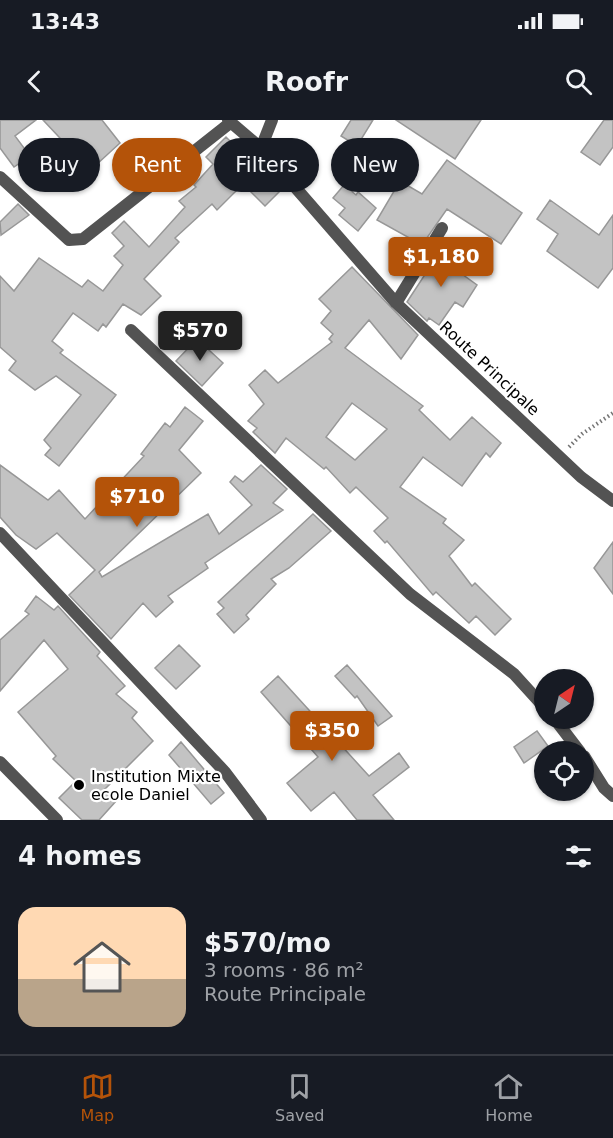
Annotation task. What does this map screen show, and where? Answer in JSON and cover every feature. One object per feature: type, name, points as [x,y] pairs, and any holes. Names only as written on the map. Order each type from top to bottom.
[{"type":"street","points":[[265,138],[272,120]]},
{"type":"street","points":[[0,177],[69,240],[83,239],[229,121]]},
{"type":"street","name":"Route Principale","points":[[229,121],[249,138]]},
{"type":"street","name":"Route Principale","points":[[299,192],[396,303],[581,477],[613,501]]},
{"type":"street","points":[[396,303],[442,228]]},
{"type":"street","points":[[131,330],[410,594],[514,674],[534,696]]},
{"type":"street","points":[[0,533],[225,772],[261,820]]},
{"type":"street","points":[[562,729],[572,741]]},
{"type":"street","points":[[0,762],[57,820]]},
{"type":"street","points":[[594,772],[604,788],[613,796]]},
{"type":"path","points":[[561,456],[582,434],[613,413]]},
{"type":"building","points":[[0,120],[36,120],[15,136],[18,140],[18,164],[14,167],[0,148]]},
{"type":"building","points":[[43,120],[102,120],[116,138],[112,138],[112,150],[100,161],[100,138],[60,138]]},
{"type":"building","points":[[351,120],[373,120],[362,138],[341,136]]},
{"type":"building","points":[[396,120],[481,120],[455,159]]},
{"type":"building","points":[[604,120],[613,120],[613,147],[600,165],[581,152]]},
{"type":"building","points":[[214,149],[214,192],[235,192],[217,210],[212,204],[175,238],[179,242],[144,279],[161,296],[141,315],[123,304],[106,327],[103,324],[98,331],[73,313],[52,341],[63,350],[60,353],[116,395],[59,466],[45,455],[51,448],[44,440],[81,395],[56,376],[35,390],[9,370],[16,361],[0,347],[0,276],[14,291],[39,258],[82,287],[88,280],[103,291],[123,265],[114,256],[124,246],[112,233],[124,221],[149,247],[185,207],[179,201],[190,192],[202,192],[202,176],[213,164],[206,157]]},
{"type":"building","points":[[447,160],[522,213],[501,244],[447,209],[422,245],[377,220],[394,192],[422,194]]},
{"type":"building","points":[[251,192],[279,192],[265,206]]},
{"type":"building","points":[[338,192],[352,192],[356,195],[358,192],[376,208],[358,231],[339,215],[345,208],[333,198]]},
{"type":"building","points":[[550,200],[599,235],[613,215],[613,268],[598,288],[547,251],[558,234],[537,219]]},
{"type":"building","points":[[18,204],[29,215],[1,235],[0,222]]},
{"type":"building","points":[[443,247],[461,260],[455,269],[477,285],[463,307],[455,302],[439,325],[429,318],[427,321],[407,302]]},
{"type":"building","points":[[352,267],[418,335],[401,359],[369,320],[345,348],[423,406],[419,410],[450,440],[472,417],[501,443],[490,457],[486,453],[462,486],[423,457],[400,487],[446,519],[443,523],[464,540],[449,556],[472,586],[475,583],[511,619],[495,635],[476,616],[469,623],[436,592],[433,595],[387,541],[385,543],[374,531],[388,518],[356,487],[350,493],[326,467],[324,469],[286,438],[275,453],[253,432],[257,428],[248,421],[264,404],[249,385],[265,370],[278,383],[332,342],[329,339],[333,334],[321,323],[331,311],[319,299]],"holes":[[[352,403],[387,429],[355,460],[326,437]]]},
{"type":"building","points":[[197,339],[223,363],[202,386],[176,361]]},
{"type":"building","points":[[185,407],[203,421],[179,450],[201,473],[99,572],[102,577],[208,514],[219,534],[252,505],[230,482],[235,476],[243,482],[261,465],[287,489],[273,503],[283,510],[205,563],[208,568],[168,596],[173,602],[156,617],[143,603],[111,639],[69,595],[95,570],[57,533],[36,549],[16,535],[0,517],[0,465],[48,500],[59,490],[85,519],[144,456],[141,454],[165,423],[170,427]]},
{"type":"building","points":[[313,514],[331,531],[289,568],[271,579],[276,584],[246,615],[249,619],[234,633],[217,614],[224,608],[218,602]]},
{"type":"building","points":[[613,542],[613,594],[594,568]]},
{"type":"building","points":[[36,596],[54,610],[58,606],[100,652],[97,656],[125,686],[116,694],[137,712],[132,718],[153,741],[105,789],[117,800],[99,820],[82,820],[59,798],[76,781],[53,759],[56,756],[18,712],[68,669],[44,640],[0,691],[0,640],[29,614],[25,611]]},
{"type":"building","points":[[179,645],[200,666],[176,689],[155,668]]},
{"type":"building","points":[[347,665],[392,716],[378,726],[357,696],[355,698],[335,676]]},
{"type":"building","points":[[278,676],[369,776],[399,753],[409,767],[373,795],[394,820],[357,820],[334,792],[311,811],[287,783],[318,757],[261,692]]},
{"type":"building","points":[[537,731],[544,741],[534,741],[534,756],[524,763],[514,747]]},
{"type":"building","points":[[181,742],[224,793],[211,804],[169,755]]},
{"type":"place","name":"Institution Mixte ecole Daniel","points":[[79,785]]}]
